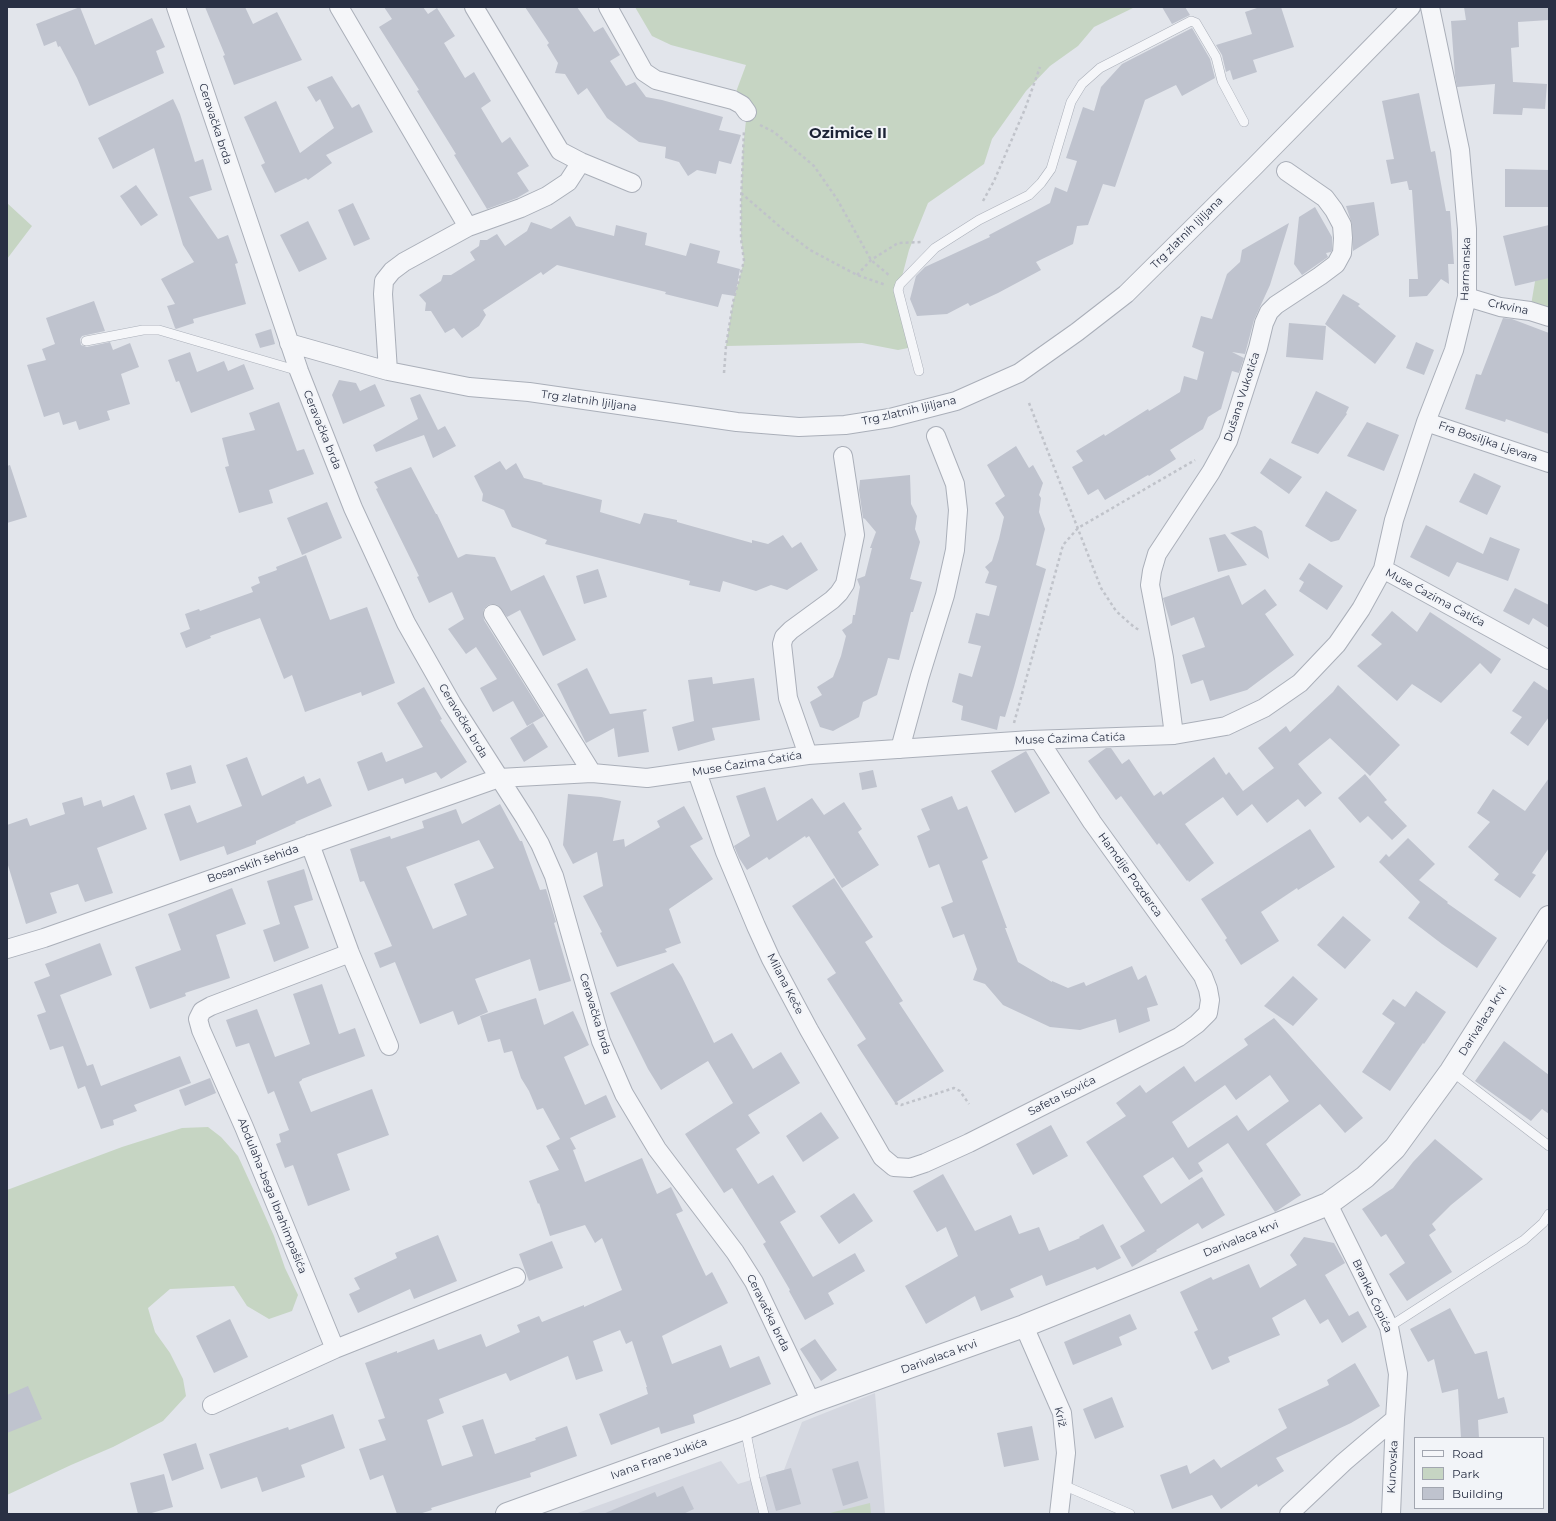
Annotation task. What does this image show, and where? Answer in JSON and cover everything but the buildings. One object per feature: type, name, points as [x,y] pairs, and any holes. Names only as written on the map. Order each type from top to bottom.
[{"type":"street","name":"Ceravačka brda","points":[[176,7],[298,371],[353,508],[406,623],[452,704],[540,844],[554,876],[601,1041],[624,1094],[657,1149],[735,1252],[754,1282],[811,1402]]},
{"type":"street","points":[[339,7],[468,227]]},
{"type":"street","points":[[474,7],[560,151],[581,162],[632,184]]},
{"type":"street","points":[[608,7],[644,72],[656,80],[733,100],[742,105],[747,112]]},
{"type":"street","name":"Trg zlatnih ljiljana","points":[[289,343],[388,371],[469,387],[528,392],[737,422],[799,427],[845,425],[890,418],[956,401],[1019,373],[1077,332],[1126,294],[1254,167],[1411,7]]},
{"type":"street","name":"Harmanska","points":[[1383,569],[1394,520],[1426,422],[1454,350],[1467,297],[1467,229],[1460,150],[1430,7]]},
{"type":"street","points":[[388,371],[384,281],[392,271],[404,262],[468,227],[521,208],[547,196],[568,182],[581,162]]},
{"type":"street","name":"Dušana Vukotića","points":[[1174,736],[1150,586],[1152,572],[1158,554],[1211,472],[1228,441],[1258,348],[1264,323],[1269,312],[1276,305],[1336,264],[1342,253],[1342,225],[1334,210],[1325,198],[1286,171]]},
{"type":"street","name":"Crkvina","points":[[1467,297],[1500,307],[1530,311],[1549,317]]},
{"type":"street","name":"Fra Bosiljka Ljevara","points":[[1426,422],[1549,463]]},
{"type":"street","points":[[900,748],[945,595],[955,550],[958,510],[955,484],[936,436]]},
{"type":"street","points":[[808,755],[788,698],[782,644],[784,637],[791,630],[832,600],[840,593],[846,584],[855,535],[843,456]]},
{"type":"street","name":"Muse Ćazima Ćatića","points":[[498,778],[592,773],[647,778],[808,755],[1009,741],[1174,736],[1226,726],[1264,708],[1300,683],[1337,644],[1361,610],[1383,569],[1549,660]]},
{"type":"street","points":[[493,614],[592,773]]},
{"type":"street","name":"Hamdije Pozderca","points":[[1039,740],[1092,822],[1203,976],[1210,1000],[1208,1013]]},
{"type":"street","name":"Milana Keče","points":[[696,772],[725,852],[756,926],[809,1030],[882,1157],[894,1167],[910,1168]]},
{"type":"street","name":"Bosanskih šehida","points":[[7,949],[44,938],[498,778]]},
{"type":"street","points":[[310,844],[350,953],[389,1046]]},
{"type":"street","name":"Darivalaca krvi","points":[[811,1402],[1024,1326],[1328,1204],[1365,1177],[1395,1148],[1451,1071],[1549,917]]},
{"type":"street","name":"Abdulaha-bega Ibrahimpašića","points":[[335,1349],[244,1127],[201,1030],[198,1018],[202,1011],[212,1006],[350,953]]},
{"type":"street","name":"Safeta Isovića","points":[[910,1168],[925,1163],[969,1143],[1179,1037],[1197,1024],[1208,1013]]},
{"type":"street","name":"Branka Ćopića","points":[[1328,1204],[1389,1327],[1394,1345],[1398,1374],[1396,1419]]},
{"type":"street","points":[[212,1405],[335,1349],[516,1277]]},
{"type":"street","name":"Križ","points":[[1024,1326],[1062,1413],[1066,1453],[1059,1514]]},
{"type":"street","name":"Ivana Frane Jukića","points":[[507,1514],[745,1428],[811,1402]]},
{"type":"street","points":[[1289,1514],[1344,1462],[1378,1432],[1396,1419]]},
{"type":"street","name":"Kunovska","points":[[1391,1514],[1396,1419]]},
{"type":"lane","points":[[919,371],[899,287],[935,248],[979,220],[1029,195],[1041,183],[1051,169],[1071,102],[1082,84],[1100,68],[1191,20],[1196,23],[1216,57],[1222,81],[1244,122]]},
{"type":"lane","points":[[86,341],[143,330],[159,330],[298,371]]},
{"type":"lane","points":[[1451,1071],[1549,1146]]},
{"type":"lane","points":[[1389,1327],[1524,1240],[1544,1223],[1549,1214]]},
{"type":"lane","points":[[745,1428],[764,1514]]},
{"type":"lane","points":[[1062,1485],[1130,1514]]},
{"type":"path","points":[[980,205],[994,181],[1025,109],[1040,67]]},
{"type":"path","points":[[724,373],[726,346],[733,302],[744,261],[741,239],[741,192],[743,147],[747,112]]},
{"type":"path","points":[[747,112],[754,122],[774,132],[814,166],[837,199],[871,260],[899,287]]},
{"type":"path","points":[[741,192],[810,250],[857,275],[899,287]]},
{"type":"path","points":[[857,275],[871,260],[898,243],[927,241]]},
{"type":"path","points":[[1029,403],[1101,588],[1116,611],[1134,627],[1160,641]]},
{"type":"path","points":[[1009,741],[1063,545],[1078,528],[1201,457]]},
{"type":"path","points":[[895,1103],[900,1104],[954,1088],[960,1090],[969,1104]]},
{"type":"shaded area","points":[[875,1393],[885,1514],[575,1514],[721,1461],[738,1484],[784,1470],[802,1422]]},
{"type":"green space","points":[[635,7],[1135,7],[1094,27],[1078,46],[1050,66],[1026,91],[992,139],[984,164],[928,203],[909,250],[900,284],[913,347],[898,350],[862,343],[726,346],[733,302],[744,261],[741,239],[741,201],[743,147],[747,112],[733,100],[746,65],[671,45],[652,36]]},
{"type":"green space","points":[[7,203],[32,226],[7,259]]},
{"type":"green space","points":[[1539,258],[1549,259],[1549,317],[1530,311]]},
{"type":"green space","points":[[208,1127],[221,1137],[238,1156],[254,1191],[274,1236],[285,1268],[298,1295],[292,1311],[269,1319],[247,1306],[234,1286],[170,1289],[148,1308],[155,1332],[170,1353],[183,1379],[186,1396],[163,1421],[113,1447],[7,1495],[7,1190],[122,1147],[182,1128]]},
{"type":"green space","points":[[870,1503],[871,1514],[826,1514]]},
{"type":"district","name":"Ozimice II","points":[[848,134]]}]
